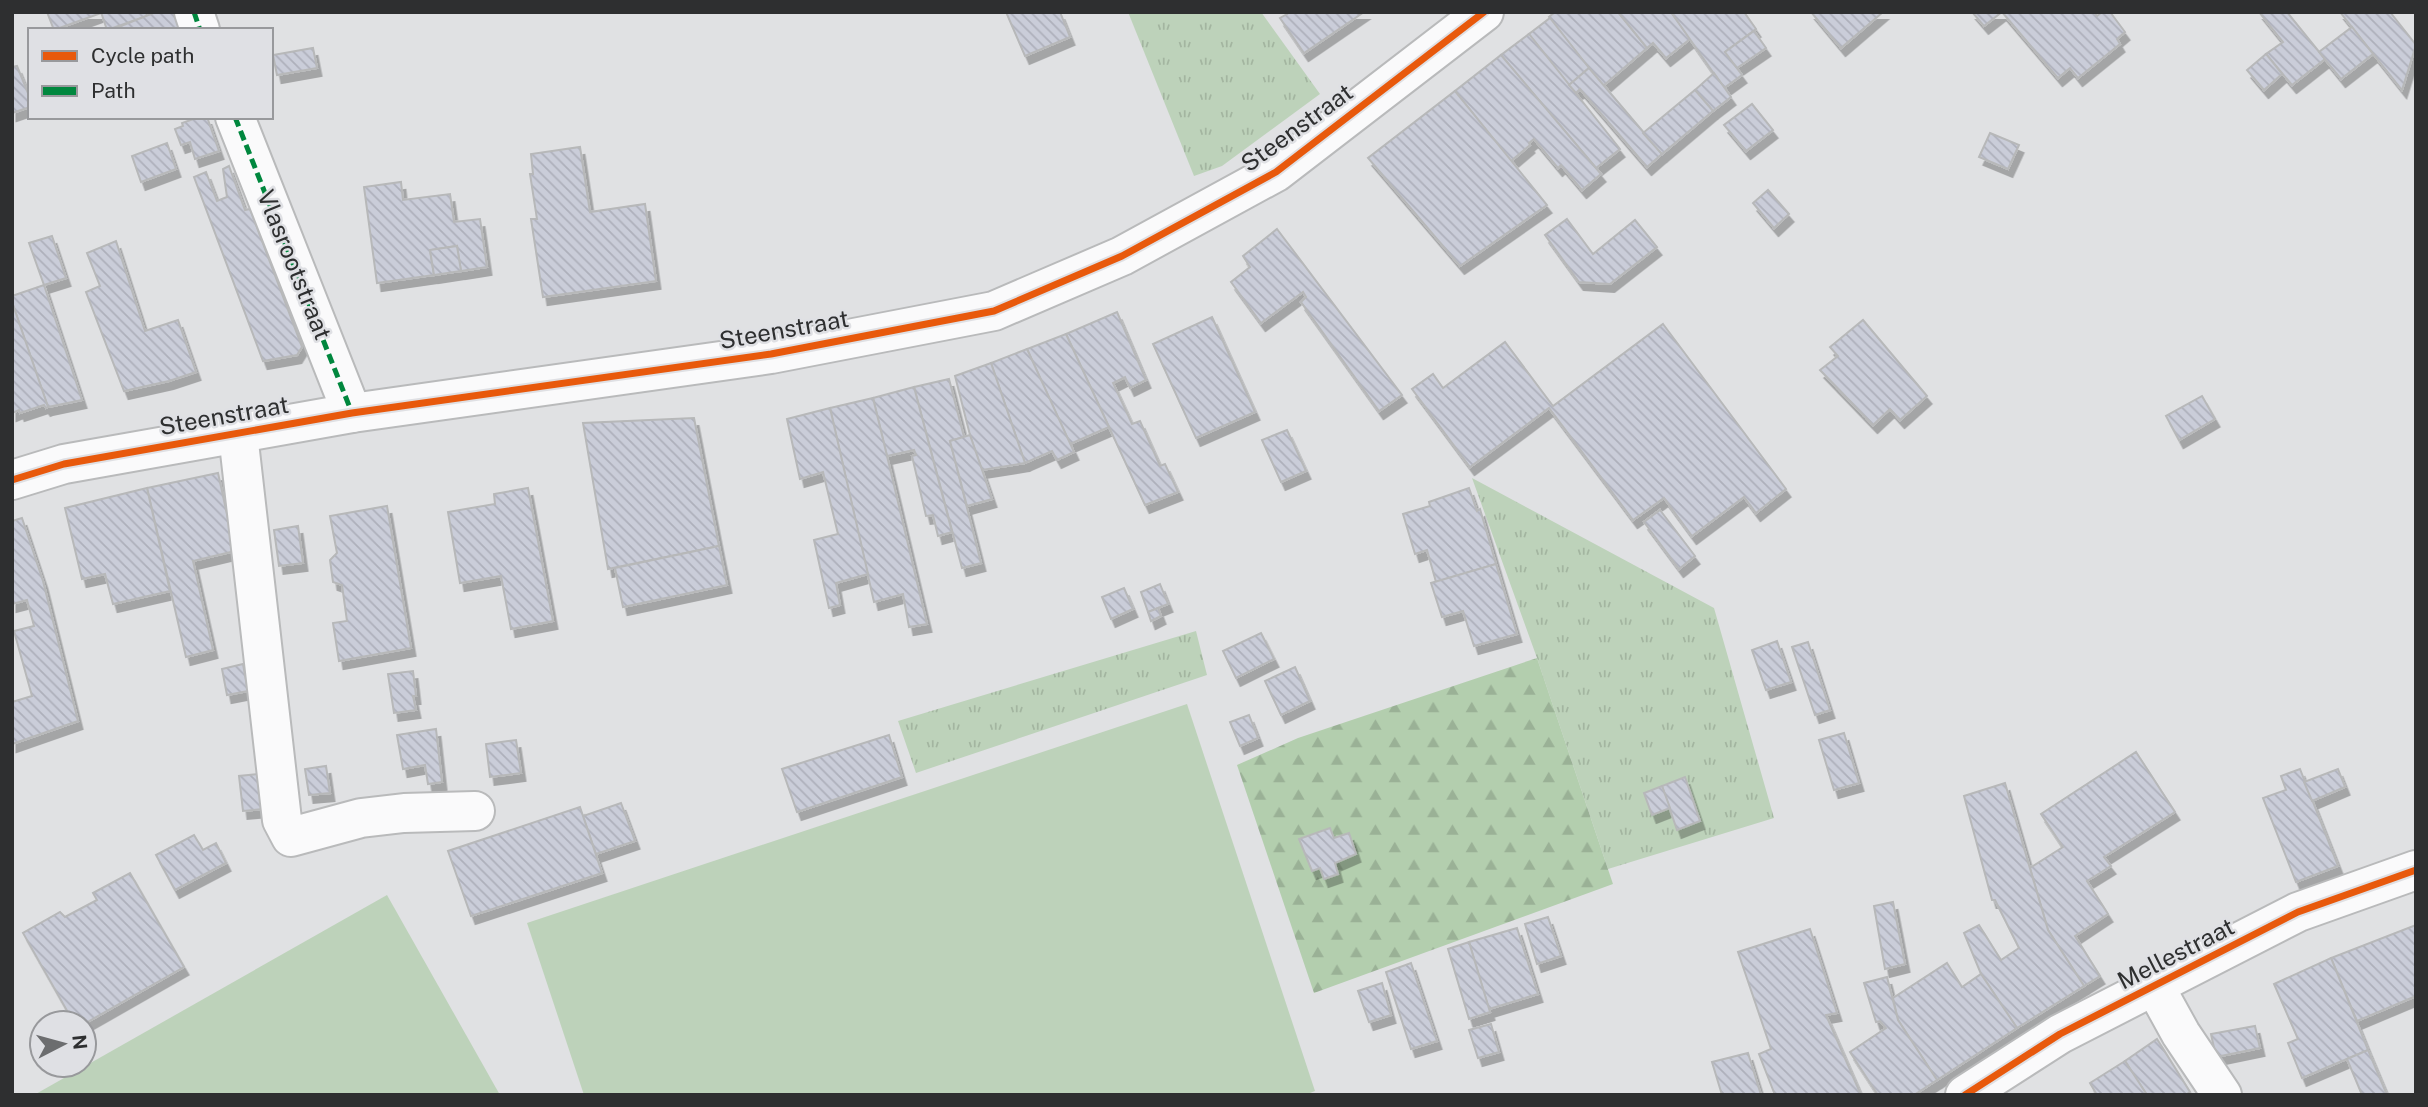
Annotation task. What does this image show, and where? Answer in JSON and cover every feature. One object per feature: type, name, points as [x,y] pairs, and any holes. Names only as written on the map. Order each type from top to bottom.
[{"type":"street","name":"Steenstraat","points":[[12,480],[64,464],[352,413],[771,354],[994,311],[1122,256],[1276,172],[1484,12]]},
{"type":"street","name":"Vlasrootstraat","points":[[236,119],[352,413]]},
{"type":"street","points":[[238,433],[282,820],[291,837],[360,818],[404,813],[475,811]]},
{"type":"street","name":"Mellestraat","points":[[1965,1095],[2060,1034],[2298,912],[2416,870]]},
{"type":"street","points":[[2155,987],[2181,1034],[2222,1095]]},
{"type":"green space","points":[[1128,12],[1261,12],[1320,94],[1222,166],[1194,176]]},
{"type":"green space","points":[[1472,478],[1714,608],[1774,818],[1608,869],[1537,658]]},
{"type":"green space","points":[[1196,631],[1207,675],[916,773],[898,721]]},
{"type":"green space","points":[[1537,658],[1613,884],[1314,993],[1237,765],[1298,738]]},
{"type":"green space","points":[[1187,704],[1315,1091],[1305,1095],[584,1095],[527,923]]},
{"type":"green space","points":[[387,895],[500,1095],[34,1095],[62,1079],[98,1079],[98,1059]]},
{"type":"building","points":[[47,12],[101,12],[60,28],[53,28]]},
{"type":"building","points":[[101,12],[146,12],[147,16],[106,28]]},
{"type":"building","points":[[156,12],[174,12],[180,28],[116,28]]},
{"type":"building","points":[[1006,12],[1060,12],[1070,37],[1025,56]]},
{"type":"building","points":[[1286,12],[1364,12],[1304,53],[1280,18],[1287,14]]},
{"type":"building","points":[[1555,12],[1618,12],[1647,48],[1603,86],[1549,17]]},
{"type":"building","points":[[1618,12],[1671,12],[1690,39],[1666,58],[1653,43],[1647,48]]},
{"type":"building","points":[[1671,12],[1744,12],[1756,29],[1725,52],[1742,75],[1724,88]]},
{"type":"building","points":[[1811,12],[1883,12],[1841,48]]},
{"type":"building","points":[[1972,12],[2002,12],[1984,26]]},
{"type":"building","points":[[2002,12],[2094,12],[2097,16],[2102,12],[2110,12],[2125,32],[2117,39],[2120,44],[2078,78],[2070,68],[2058,78]]},
{"type":"building","points":[[2259,12],[2287,12],[2325,59],[2292,85],[2266,54],[2283,42]]},
{"type":"building","points":[[2340,12],[2390,12],[2416,45],[2402,90]]},
{"type":"building","points":[[1550,18],[1589,68],[1569,85],[1529,34]]},
{"type":"building","points":[[2352,27],[2373,54],[2341,79],[2319,52]]},
{"type":"building","points":[[1754,31],[1766,48],[1737,68],[1725,52]]},
{"type":"building","points":[[1529,34],[1620,149],[1596,168],[1501,55]]},
{"type":"building","points":[[313,48],[317,68],[277,75],[273,55]]},
{"type":"building","points":[[2266,54],[2282,74],[2264,90],[2247,70]]},
{"type":"building","points":[[1501,55],[1601,174],[1582,190],[1561,165],[1558,168],[1534,139],[1511,161],[1455,91]]},
{"type":"building","points":[[17,66],[28,93],[28,108],[12,113],[12,67]]},
{"type":"building","points":[[1589,68],[1662,154],[1647,167],[1580,89],[1576,93],[1569,85]]},
{"type":"building","points":[[1714,73],[1731,97],[1713,111],[1695,90]]},
{"type":"building","points":[[1695,90],[1713,111],[1662,154],[1643,133]]},
{"type":"building","points":[[1455,91],[1547,205],[1460,266],[1368,158]]},
{"type":"building","points":[[1752,104],[1773,130],[1746,151],[1724,125]]},
{"type":"building","points":[[193,119],[208,119],[219,151],[195,159],[190,142],[181,145],[175,129],[183,126],[182,123]]},
{"type":"building","points":[[1990,133],[2019,145],[2008,169],[1979,157]]},
{"type":"building","points":[[167,143],[176,169],[141,182],[132,156]]},
{"type":"building","points":[[580,147],[590,212],[645,204],[656,281],[543,297],[531,219],[537,219],[530,174],[533,174],[531,154]]},
{"type":"building","points":[[229,166],[245,210],[250,209],[302,347],[297,355],[263,361],[194,177],[206,172],[217,201],[227,197],[223,169]]},
{"type":"building","points":[[401,182],[403,200],[450,194],[454,222],[480,219],[487,267],[461,271],[457,246],[430,250],[434,275],[377,283],[364,187]]},
{"type":"building","points":[[1768,190],[1789,214],[1774,228],[1753,203]]},
{"type":"building","points":[[1567,219],[1593,254],[1635,220],[1657,247],[1610,284],[1579,282],[1545,235]]},
{"type":"building","points":[[1277,229],[1402,395],[1379,411],[1301,302],[1306,297],[1303,292],[1261,323],[1231,282],[1250,267],[1243,256]]},
{"type":"building","points":[[52,236],[66,278],[44,285],[29,243]]},
{"type":"building","points":[[116,241],[145,331],[178,320],[196,372],[124,391],[86,292],[100,286],[87,253]]},
{"type":"building","points":[[457,246],[461,271],[434,275],[430,250]]},
{"type":"building","points":[[44,285],[82,400],[48,407],[12,302],[12,296]]},
{"type":"building","points":[[12,302],[48,407],[46,408],[44,405],[12,413]]},
{"type":"building","points":[[1117,312],[1146,380],[1130,388],[1125,377],[1113,383],[1132,424],[1140,421],[1160,466],[1165,464],[1178,492],[1145,505],[1066,334]]},
{"type":"building","points":[[1212,317],[1255,412],[1196,438],[1153,344]]},
{"type":"building","points":[[1863,320],[1927,396],[1900,420],[1890,409],[1873,425],[1820,370],[1838,356],[1830,347]]},
{"type":"building","points":[[1663,324],[1786,489],[1756,513],[1744,497],[1692,536],[1664,498],[1633,520],[1549,408],[1470,467],[1412,389],[1433,374],[1443,388],[1505,342],[1553,406]]},
{"type":"building","points":[[1066,334],[1109,427],[1070,444],[1027,349]]},
{"type":"building","points":[[1027,349],[1074,452],[1057,460],[1052,451],[1025,463],[991,363]]},
{"type":"building","points":[[991,363],[1025,463],[982,470],[955,376]]},
{"type":"building","points":[[949,379],[964,437],[950,441],[981,563],[962,568],[914,387]]},
{"type":"building","points":[[914,387],[952,532],[938,536],[933,515],[926,516],[912,456],[916,455],[914,450],[887,456],[873,398]]},
{"type":"building","points":[[2202,396],[2215,419],[2179,440],[2166,416]]},
{"type":"building","points":[[873,398],[927,624],[909,627],[903,594],[874,602],[830,408]]},
{"type":"building","points":[[830,408],[868,574],[836,583],[840,605],[829,608],[814,540],[838,534],[823,472],[800,479],[787,419]]},
{"type":"building","points":[[694,418],[719,546],[608,569],[583,423]]},
{"type":"building","points":[[1287,430],[1306,471],[1281,482],[1262,440]]},
{"type":"building","points":[[970,435],[992,499],[967,506],[950,441]]},
{"type":"building","points":[[218,473],[235,551],[193,561],[213,650],[186,657],[147,488]]},
{"type":"building","points":[[147,488],[170,591],[113,604],[105,574],[82,579],[65,508]]},
{"type":"building","points":[[528,488],[553,621],[511,629],[501,576],[460,583],[448,512],[495,504],[494,494]]},
{"type":"building","points":[[1469,488],[1477,511],[1480,509],[1496,564],[1436,582],[1427,550],[1415,554],[1403,514],[1430,506],[1429,502]]},
{"type":"building","points":[[387,506],[411,648],[339,661],[333,623],[347,621],[342,585],[333,582],[330,560],[337,553],[330,516]]},
{"type":"building","points":[[1660,510],[1695,556],[1679,569],[1644,522]]},
{"type":"building","points":[[22,518],[43,581],[78,721],[12,744],[12,702],[32,696],[14,631],[34,626],[27,600],[12,604],[12,521]]},
{"type":"building","points":[[298,526],[303,563],[279,566],[274,530]]},
{"type":"building","points":[[719,546],[727,585],[623,607],[615,568]]},
{"type":"building","points":[[1496,564],[1517,634],[1474,646],[1463,611],[1442,617],[1431,583]]},
{"type":"building","points":[[1160,584],[1168,604],[1148,612],[1141,592]]},
{"type":"building","points":[[1124,588],[1133,609],[1111,619],[1102,597]]},
{"type":"building","points":[[1158,608],[1161,616],[1151,621],[1148,612]]},
{"type":"building","points":[[1261,633],[1274,659],[1236,678],[1223,651]]},
{"type":"building","points":[[1777,641],[1791,682],[1766,690],[1752,650]]},
{"type":"building","points":[[1808,642],[1830,710],[1815,715],[1792,647]]},
{"type":"building","points":[[243,664],[248,691],[227,695],[222,669]]},
{"type":"building","points":[[1295,667],[1310,701],[1281,715],[1265,681]]},
{"type":"building","points":[[413,671],[416,710],[394,713],[388,674]]},
{"type":"building","points":[[1249,715],[1258,738],[1240,746],[1230,722]]},
{"type":"building","points":[[436,729],[442,782],[428,784],[425,765],[403,769],[397,735]]},
{"type":"building","points":[[1844,733],[1859,783],[1834,790],[1819,740]]},
{"type":"building","points":[[889,735],[902,777],[797,812],[782,769]]},
{"type":"building","points":[[516,740],[521,773],[490,777],[486,744]]},
{"type":"building","points":[[2136,752],[2175,812],[2104,857],[2111,866],[2087,881],[2108,914],[2075,936],[2100,976],[2084,986],[2048,930],[2030,868],[2063,847],[2041,814]]},
{"type":"building","points":[[326,766],[330,793],[309,795],[305,769]]},
{"type":"building","points":[[2300,769],[2338,866],[2296,882],[2263,798],[2286,790],[2281,776]]},
{"type":"building","points":[[2338,769],[2345,787],[2312,801],[2304,782]]},
{"type":"building","points":[[258,774],[263,809],[243,811],[239,776]]},
{"type":"building","points":[[1685,777],[1700,821],[1677,830],[1662,786]]},
{"type":"building","points":[[2005,783],[2048,930],[2084,986],[2017,1028],[1981,974],[1964,933],[1979,925],[2001,960],[2019,948],[1995,900],[1992,900],[1964,796]]},
{"type":"building","points":[[1662,786],[1670,808],[1652,815],[1644,793]]},
{"type":"building","points":[[621,803],[635,841],[596,854],[583,816]]},
{"type":"building","points":[[580,807],[602,873],[471,916],[448,851]]},
{"type":"building","points":[[1330,828],[1334,838],[1349,833],[1356,854],[1335,863],[1338,874],[1324,879],[1320,868],[1312,871],[1299,839]]},
{"type":"building","points":[[194,835],[203,850],[216,843],[226,863],[175,890],[156,855]]},
{"type":"building","points":[[130,873],[184,967],[98,1016],[98,1009],[66,1009],[23,933],[60,912],[65,917],[97,900],[93,893]]},
{"type":"building","points":[[1893,902],[1905,964],[1885,969],[1874,906]]},
{"type":"building","points":[[1548,917],[1561,956],[1537,964],[1525,924]]},
{"type":"building","points":[[2416,925],[2416,996],[2357,1021],[2331,958]]},
{"type":"building","points":[[1517,928],[1538,994],[1489,1009],[1469,942]]},
{"type":"building","points":[[1810,929],[1837,1013],[1826,1015],[1861,1095],[1775,1095],[1759,1054],[1771,1049],[1738,952]]},
{"type":"building","points":[[1469,942],[1490,1012],[1469,1019],[1448,949]]},
{"type":"building","points":[[2331,958],[2368,1050],[2302,1078],[2288,1043],[2298,1039],[2274,984]]},
{"type":"building","points":[[1411,963],[1437,1041],[1411,1049],[1386,972]]},
{"type":"building","points":[[1947,963],[1962,987],[1981,974],[2017,1028],[1937,1080],[1898,1020],[1893,998]]},
{"type":"building","points":[[1887,977],[1898,1020],[1937,1080],[1914,1095],[1878,1095],[1850,1052],[1886,1028],[1880,1021],[1876,1022],[1864,983]]},
{"type":"building","points":[[1382,983],[1391,1015],[1369,1022],[1358,991]]},
{"type":"building","points":[[1491,1024],[1499,1052],[1478,1058],[1469,1030]]},
{"type":"building","points":[[2255,1026],[2260,1048],[2216,1057],[2211,1034]]},
{"type":"building","points":[[2157,1039],[2190,1092],[2185,1095],[2147,1095],[2125,1061]]},
{"type":"building","points":[[2368,1050],[2387,1095],[2362,1095],[2347,1059]]},
{"type":"building","points":[[1748,1053],[1761,1095],[1722,1095],[1712,1062]]},
{"type":"building","points":[[2125,1061],[2147,1095],[2097,1095],[2090,1083]]},
{"type":"marked path","points":[[194,12],[199,28]]},
{"type":"marked path","points":[[236,119],[352,413]]},
{"type":"cycle path","points":[[12,480],[64,464],[352,413],[771,354],[994,311],[1122,256],[1276,172],[1484,12]]},
{"type":"cycle path","points":[[1965,1095],[2060,1034],[2298,912],[2416,870]]}]
